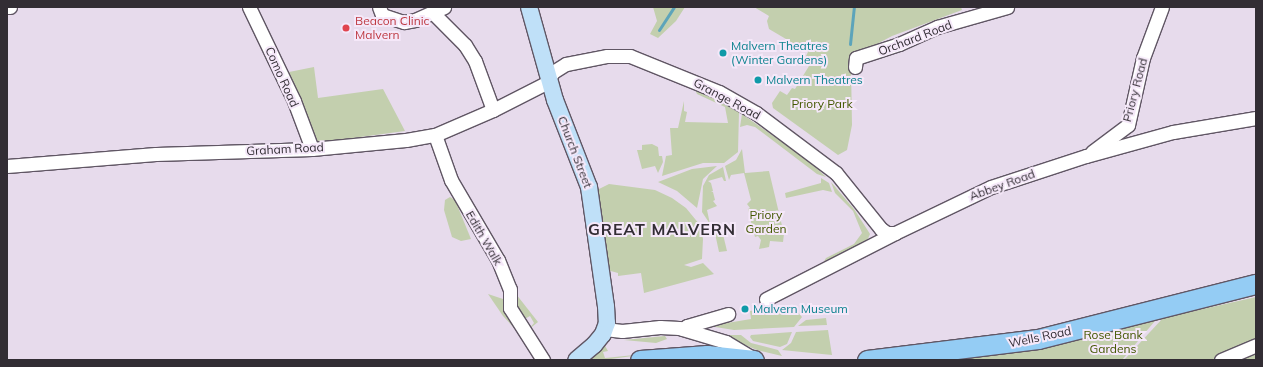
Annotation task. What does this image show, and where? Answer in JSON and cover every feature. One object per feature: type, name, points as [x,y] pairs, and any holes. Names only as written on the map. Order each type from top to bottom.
[{"type":"highway","name":"Wells Road","points":[[867,360],[1038,339],[1256,284]]},
{"type":"highway","points":[[640,360],[707,355],[755,360]]},
{"type":"main road","name":"Church Street","points":[[529,7],[549,80],[589,187],[606,306],[605,329]]},
{"type":"main road","points":[[576,360],[594,345],[605,329]]},
{"type":"street","name":"Como Road","points":[[249,7],[294,101],[312,149]]},
{"type":"street","points":[[379,7],[382,15],[396,21],[415,20],[438,10],[465,45],[475,61],[493,110]]},
{"type":"street","name":"Orchard Road","points":[[855,67],[856,58],[900,44],[936,27],[1007,7]]},
{"type":"street","name":"Priory Road","points":[[1086,156],[1128,125],[1143,58],[1162,7]]},
{"type":"street","name":"Grange Road","points":[[549,80],[553,72],[566,64],[620,56],[642,60],[694,82],[766,120],[836,173],[881,229],[887,233],[895,233]]},
{"type":"street","name":"Graham Road","points":[[7,166],[156,154],[312,149],[406,140],[435,135],[493,110],[549,80]]},
{"type":"street","name":"Abbey Road","points":[[766,300],[895,233],[991,187],[1086,156],[1172,132],[1256,118]]},
{"type":"street","name":"Edith Walk","points":[[435,135],[451,180],[488,241],[501,267],[510,290],[510,308],[543,360]]},
{"type":"street","points":[[683,329],[687,326],[728,314]]},
{"type":"street","points":[[605,329],[622,331],[666,326],[683,329],[726,342],[755,360]]},
{"type":"street","points":[[1220,360],[1256,345]]},
{"type":"green space","points":[[653,7],[685,7],[676,21],[658,38],[650,34],[657,21]]},
{"type":"green space","name":"Priory Park","points":[[754,7],[961,7],[962,10],[892,36],[875,45],[851,67],[852,125],[847,150],[838,155],[773,108],[772,103],[780,91],[787,95],[792,88],[795,89],[809,66],[805,58],[808,52],[769,29],[767,21],[769,16]]},
{"type":"green space","points":[[314,67],[318,98],[383,89],[405,131],[316,143],[289,72]]},
{"type":"green space","points":[[695,89],[739,112],[738,152],[724,163],[703,163],[662,176],[666,156],[672,155],[670,128],[678,128],[684,101],[684,111],[687,112],[685,122],[728,123],[725,107],[697,94]]},
{"type":"green space","points":[[742,114],[809,161],[826,177],[817,174],[755,127],[747,125],[740,127]]},
{"type":"green space","points":[[652,144],[658,147],[659,156],[662,156],[663,162],[658,173],[655,166],[642,169],[637,150],[642,150],[642,145]]},
{"type":"green space","name":"Priory Garden","points":[[742,149],[745,173],[769,171],[784,234],[783,242],[770,241],[769,247],[759,249],[761,240],[758,236],[755,237],[749,214],[751,212],[749,213],[748,209],[750,208],[747,204],[751,200],[744,173],[731,175],[729,180],[725,166],[736,160]]},
{"type":"green space","points":[[717,166],[703,179],[697,208],[677,191],[658,182],[692,169]]},
{"type":"green space","points":[[723,167],[726,181],[724,181],[722,177],[708,181],[711,183],[713,191],[711,192],[713,192],[715,200],[713,201],[717,206],[707,210],[710,224],[702,212],[703,186],[709,175]]},
{"type":"green space","points":[[821,178],[829,183],[832,192],[823,190],[786,198],[785,193],[821,183]]},
{"type":"green space","points":[[831,182],[854,209],[870,234],[867,241],[823,263],[826,258],[854,244],[862,233],[853,211],[835,193]]},
{"type":"green space","points":[[609,184],[655,190],[672,198],[686,208],[700,225],[703,239],[702,259],[684,265],[691,267],[703,263],[714,274],[644,293],[641,273],[618,276],[618,273],[607,270],[597,190]]},
{"type":"green space","points":[[450,197],[455,200],[471,239],[461,241],[452,237],[444,210],[445,200]]},
{"type":"green space","points":[[720,222],[727,251],[719,252],[713,224]]},
{"type":"green space","points":[[488,294],[503,299],[515,329],[503,316]]},
{"type":"green space","points":[[516,294],[538,322],[528,330],[534,323],[530,316],[521,321],[513,297]]},
{"type":"green space","points":[[1256,297],[1256,360],[1124,360],[1163,318]]},
{"type":"green space","points":[[765,308],[767,313],[795,309],[802,317],[794,327],[734,330],[709,326],[751,319],[750,311]]},
{"type":"green space","name":"Rose Bank Gardens","points":[[1160,315],[1122,360],[908,360]]},
{"type":"green space","points":[[826,318],[827,325],[798,326],[806,320]]},
{"type":"green space","points":[[828,330],[832,355],[782,350],[791,343],[796,332]]},
{"type":"green space","points":[[792,332],[787,344],[780,347],[753,341],[750,337],[751,335]]},
{"type":"green space","points":[[722,335],[741,335],[751,343],[778,350],[782,356],[757,350]]},
{"type":"green space","points":[[665,336],[667,339],[656,343],[624,340]]},
{"type":"green space","points":[[604,344],[608,351],[603,352],[605,358],[654,353],[604,360],[585,360]]},
{"type":"waterway","points":[[659,30],[674,7]]},
{"type":"waterway","points":[[850,44],[854,7]]},
{"type":"place","name":"Beacon Clinic Malvern","points":[[346,28]]},
{"type":"place","name":"Malvern Theatres (Winter Gardens)","points":[[723,53]]},
{"type":"place","name":"Malvern Theatres","points":[[758,80]]},
{"type":"place","name":"Malvern Museum","points":[[745,309]]},
{"type":"district","name":"GREAT MALVERN","points":[[662,229]]}]
